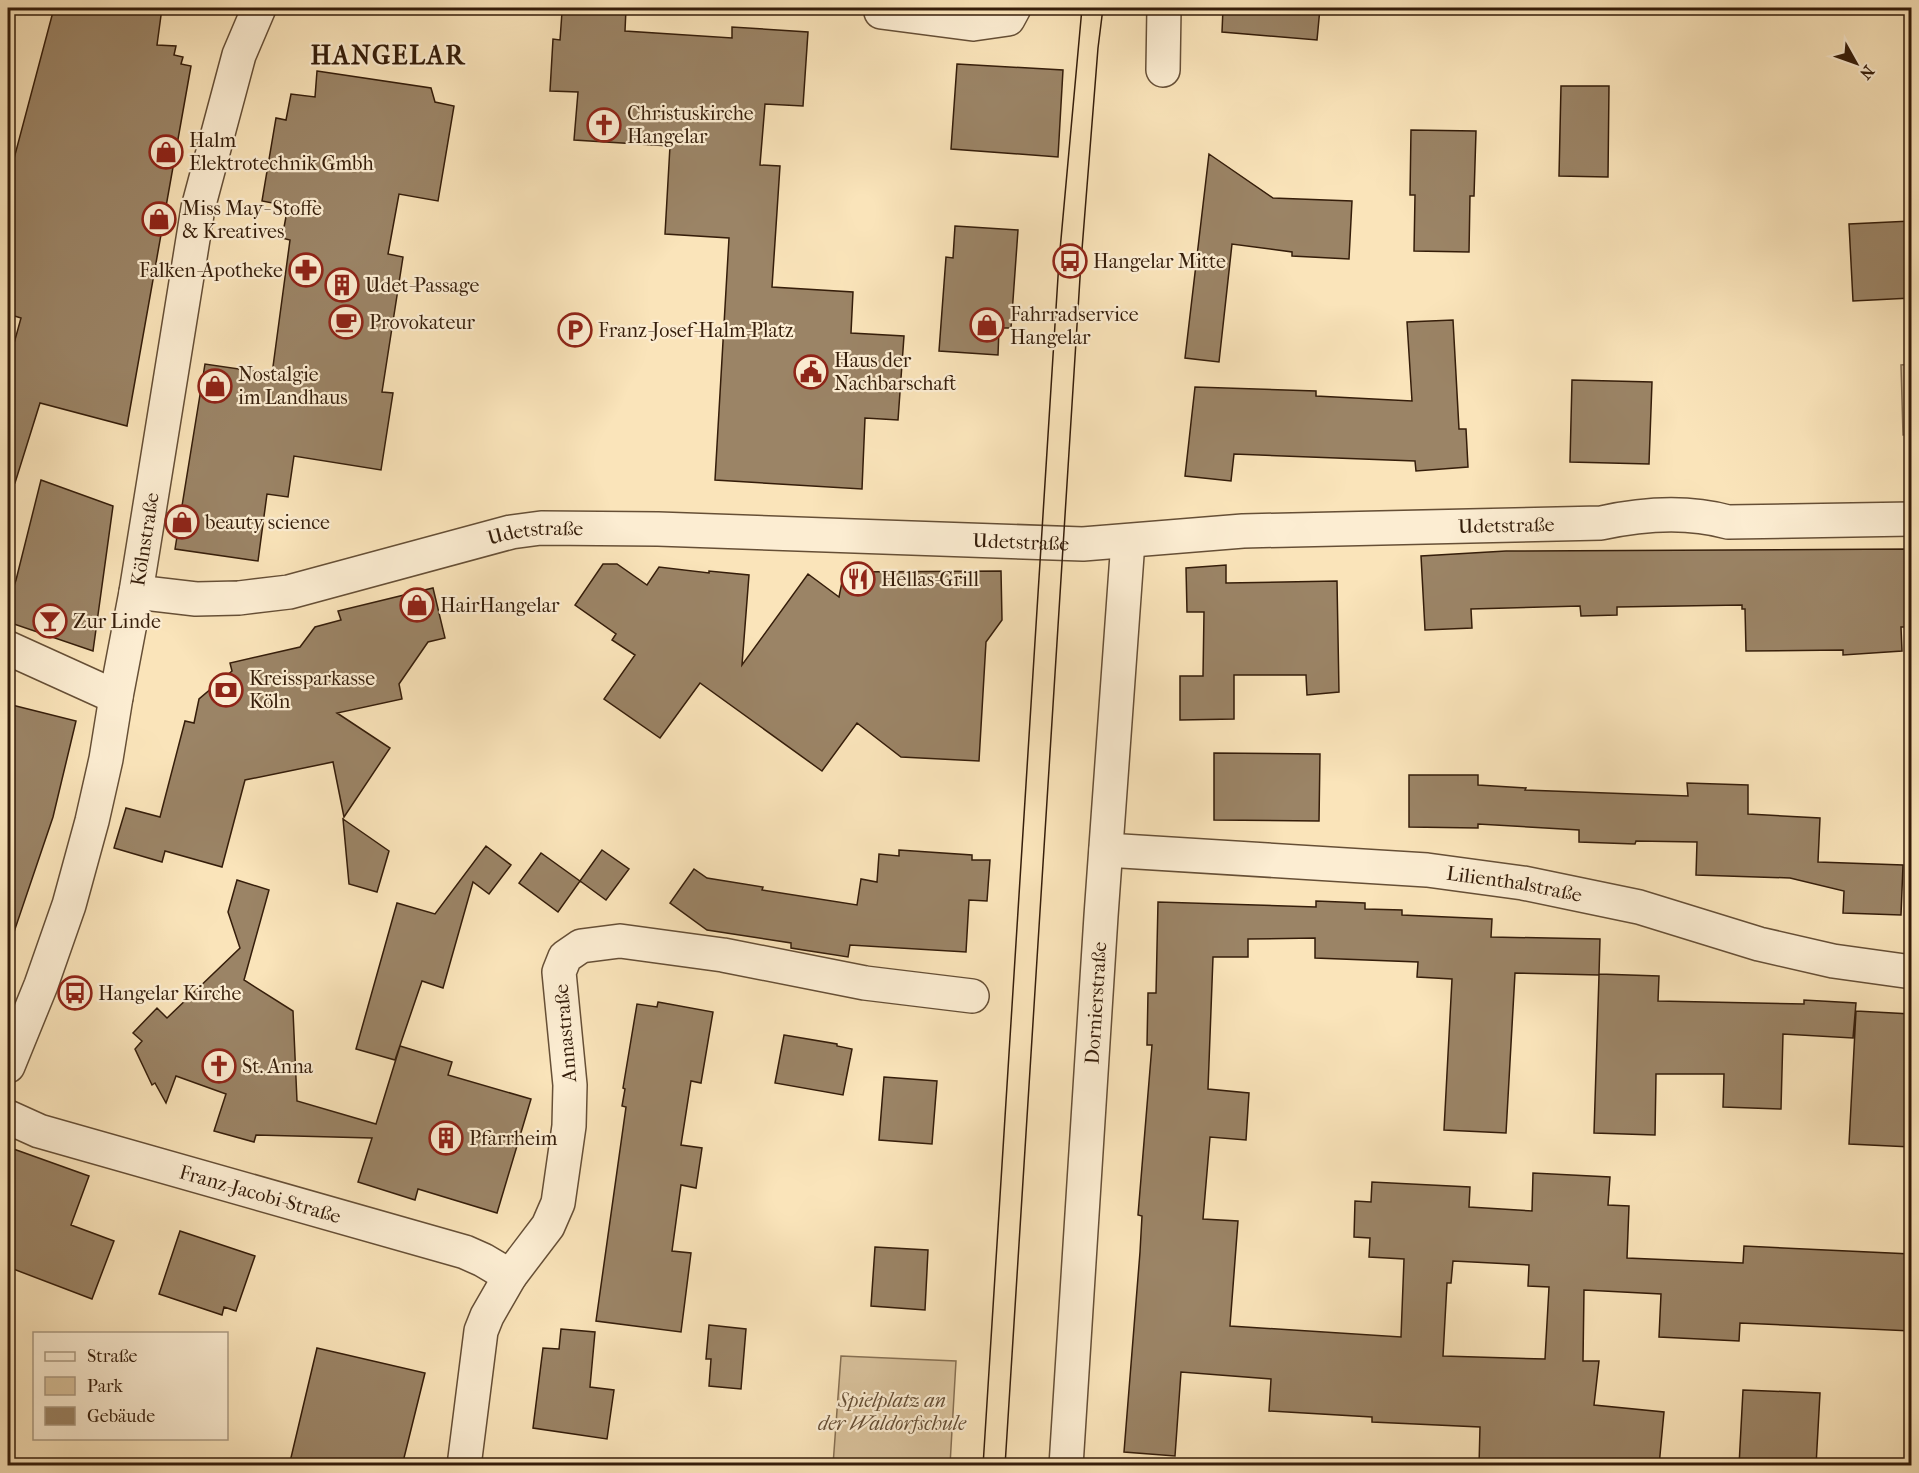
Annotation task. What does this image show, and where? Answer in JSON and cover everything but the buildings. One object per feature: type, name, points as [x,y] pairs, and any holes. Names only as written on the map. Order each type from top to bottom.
[{"type":"street","name":"Kölnstraße","points":[[8,1066],[41,985],[69,905],[95,810],[136,592],[198,208],[239,55],[259,8]]},
{"type":"street","points":[[881,12],[973,24],[1008,19],[1014,8]]},
{"type":"street","points":[[1163,70],[1164,8]]},
{"type":"street","name":"Udetstraße","points":[[136,592],[196,599],[239,598],[289,592],[511,532],[541,528],[658,529],[1083,544],[1243,531],[1601,523],[1628,517],[1648,516],[1703,515],[1728,522],[1911,519]]},
{"type":"street","name":"Dornierstraße","points":[[1066,1466],[1128,541]]},
{"type":"street","points":[[8,648],[116,697]]},
{"type":"street","name":"Lilienthalstraße","points":[[1106,850],[1427,870],[1523,883],[1640,907],[1759,944],[1833,961],[1911,972]]},
{"type":"street","name":"Annastraße","points":[[464,1466],[482,1331],[487,1316],[510,1276],[548,1226],[558,1203],[569,1126],[570,1085],[559,972],[565,957],[581,946],[620,941],[723,955],[865,983],[972,996]]},
{"type":"street","name":"Franz-Jacobi-Straße","points":[[8,1117],[39,1131],[465,1252],[510,1276]]},
{"type":"green space","points":[[1911,364],[1911,434],[1903,435],[1901,365]]},
{"type":"green space","name":"Spielplatz an der Waldorfschule","points":[[841,1356],[956,1361],[950,1465],[833,1465]]},
{"type":"tram line","points":[[983,1466],[1059,261],[1082,8]]},
{"type":"tram line","points":[[1005,1466],[1081,262],[1103,8]]},
{"type":"place","name":"Christuskirche Hangelar","points":[[604,125]]},
{"type":"place","name":"Halm Elektrotechnik Gmbh","points":[[166,152]]},
{"type":"place","name":"Miss May- Stoffe & Kreatives","points":[[159,219]]},
{"type":"place","name":"Hangelar Mitte","points":[[1070,261]]},
{"type":"place","name":"Falken-Apotheke","points":[[306,270]]},
{"type":"place","name":"Udet-Passage","points":[[342,285]]},
{"type":"place","name":"Provokateur","points":[[346,322]]},
{"type":"place","name":"Fahrradservice Hangelar","points":[[987,325]]},
{"type":"place","name":"Franz-Josef-Halm-Platz","points":[[575,330]]},
{"type":"place","name":"Haus der Nachbarschaft","points":[[811,372]]},
{"type":"place","name":"Nostalgie im Landhaus","points":[[215,386]]},
{"type":"place","name":"beauty science","points":[[182,522]]},
{"type":"place","name":"Hellas-Grill","points":[[858,579]]},
{"type":"place","name":"HairHangelar","points":[[417,605]]},
{"type":"place","name":"Zur Linde","points":[[50,621]]},
{"type":"place","name":"Kreissparkasse Köln","points":[[226,690]]},
{"type":"place","name":"Hangelar Kirche","points":[[75,993]]},
{"type":"place","name":"St. Anna","points":[[219,1066]]},
{"type":"place","name":"Pfarrheim","points":[[446,1138]]},
{"type":"district","name":"HANGELAR","points":[[388,55]]}]
